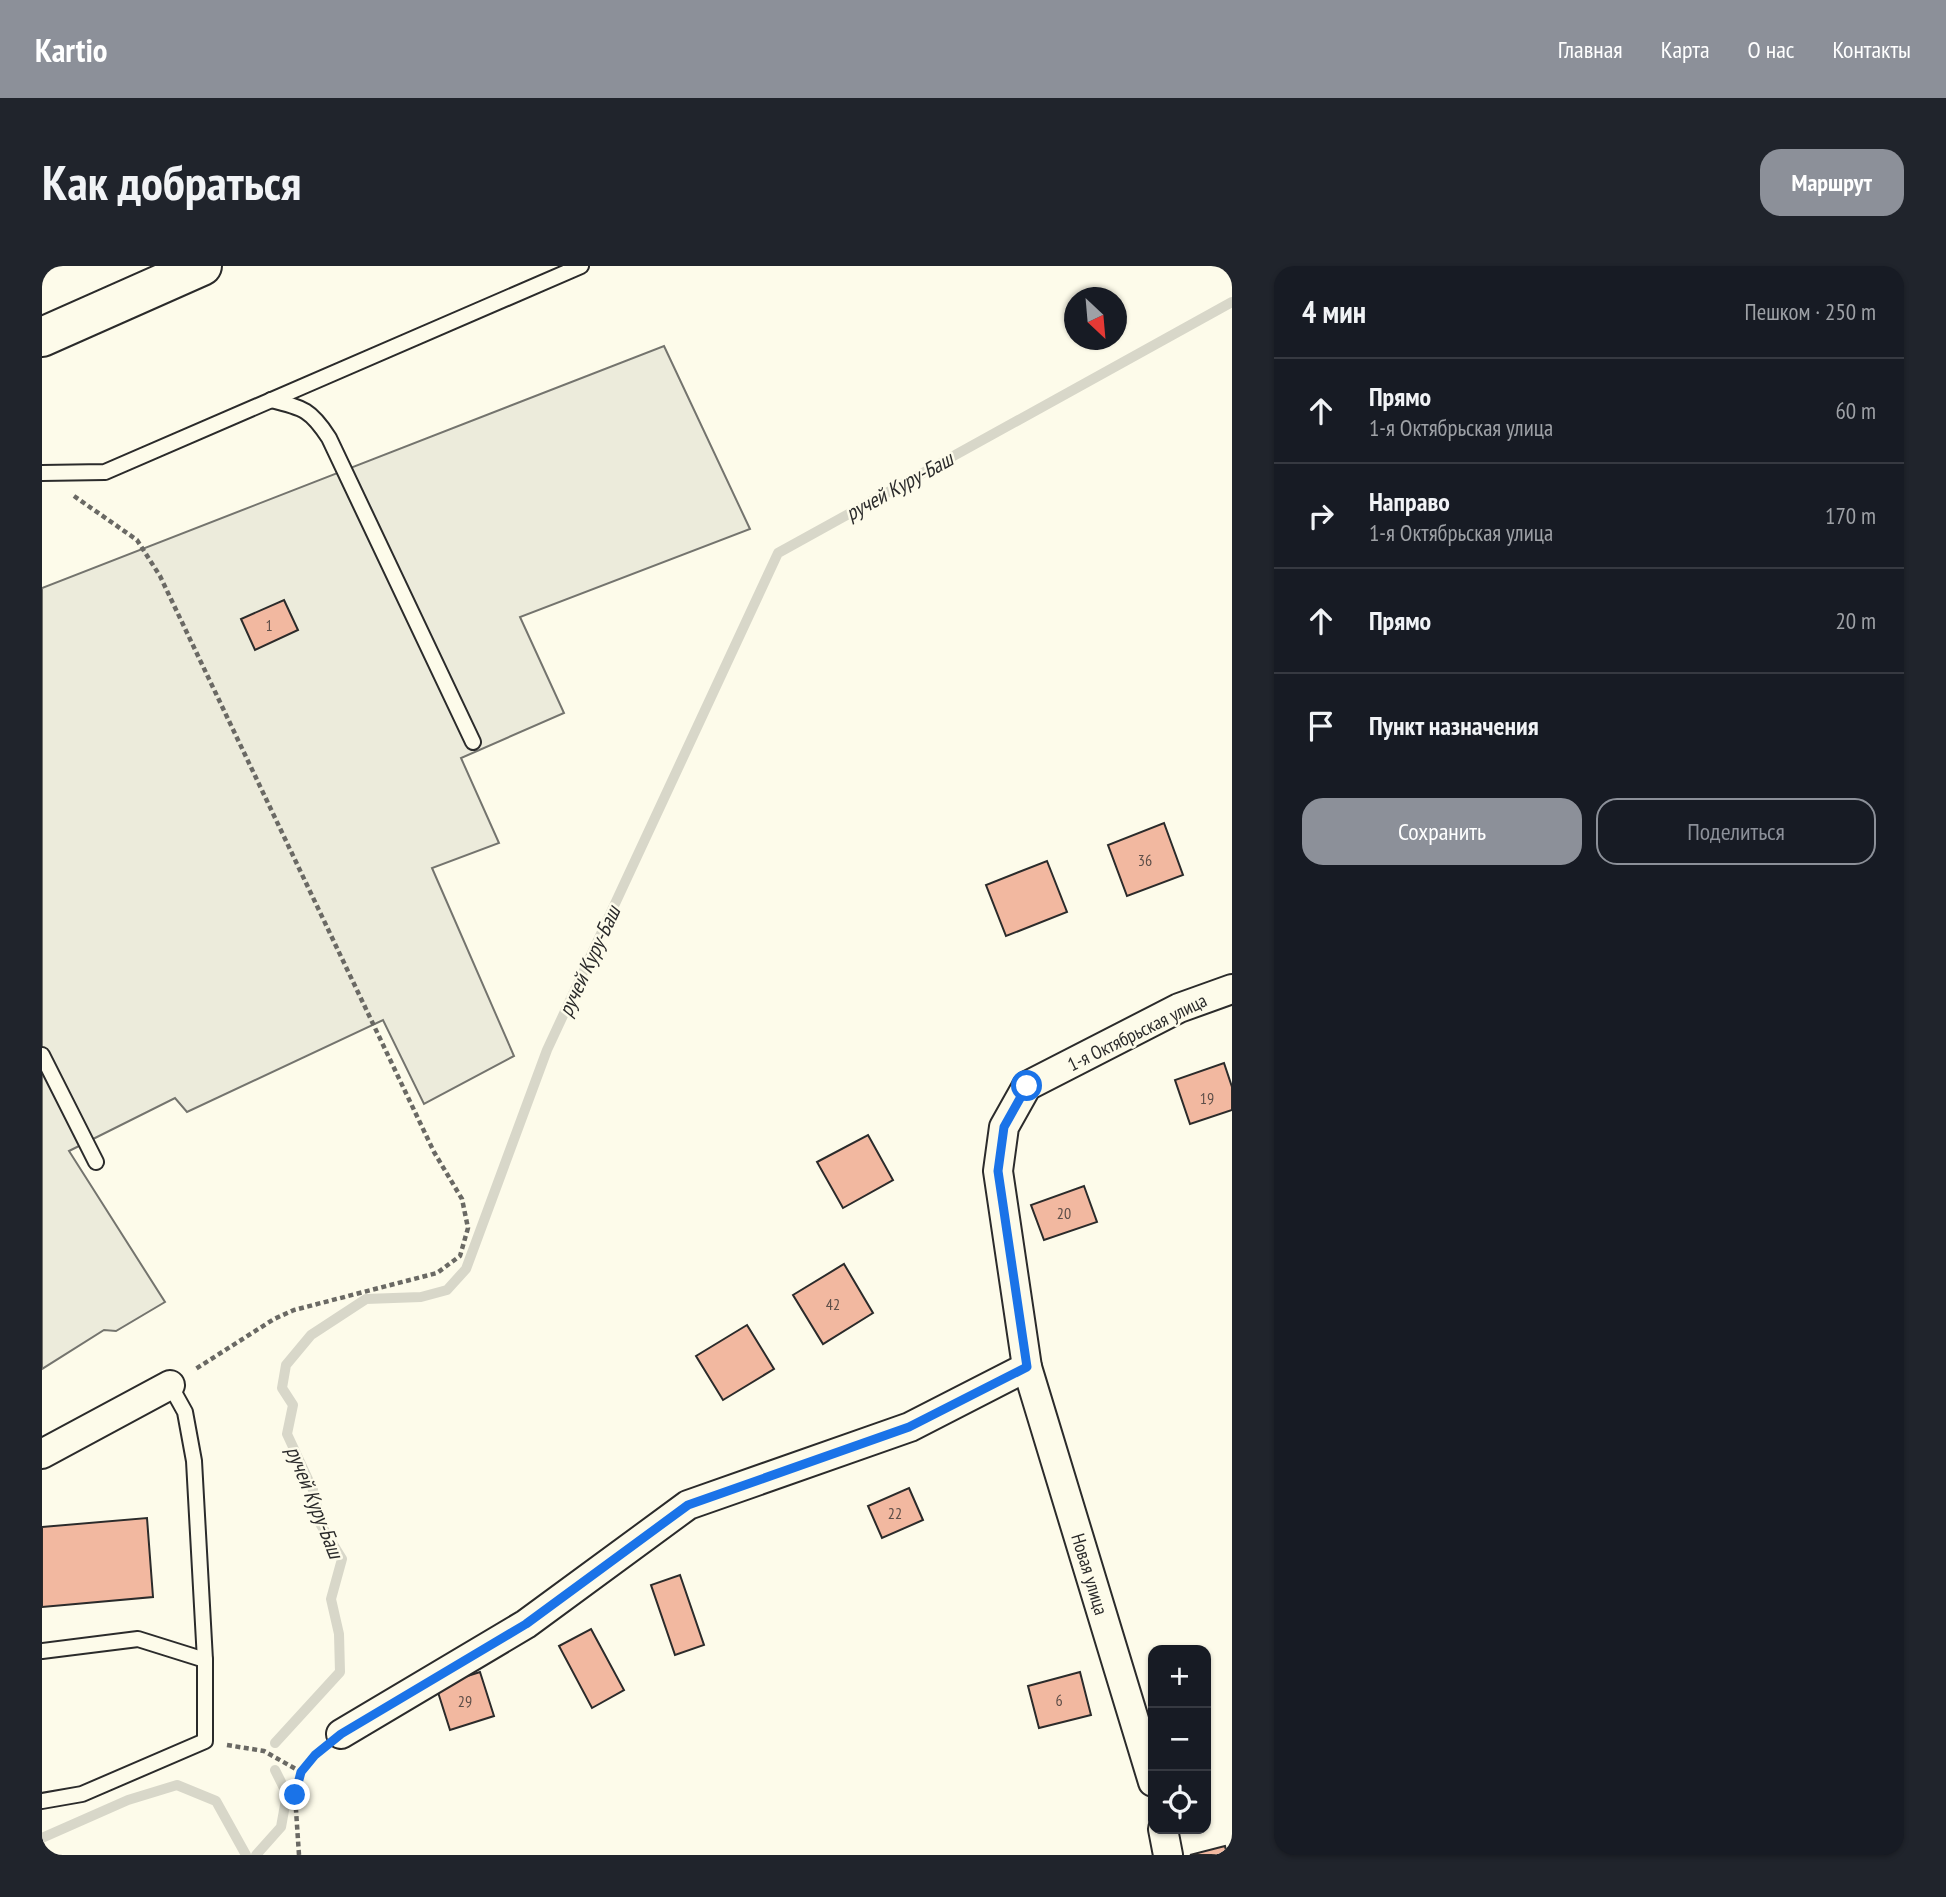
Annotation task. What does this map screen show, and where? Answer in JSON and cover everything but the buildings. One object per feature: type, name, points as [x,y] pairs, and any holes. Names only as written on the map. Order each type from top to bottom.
[{"type":"main road","points":[[42,337],[202,266]]},
{"type":"street","name":"1-я Октябрьская улица","points":[[1027,1367],[998,1171],[1004,1127],[1027,1086],[1180,1008],[1232,989]]},
{"type":"street","points":[[341,1734],[526,1624],[688,1505],[909,1427],[1027,1367]]},
{"type":"street","name":"Новая улица","points":[[1027,1367],[1150,1771]]},
{"type":"street","points":[[42,1454],[170,1385]]},
{"type":"street","points":[[1164,1834],[1168,1855]]},
{"type":"lane","points":[[42,473],[105,472],[581,266]]},
{"type":"lane","points":[[271,400],[296,406],[315,417],[329,438],[473,742]]},
{"type":"lane","points":[[42,1055],[96,1161]]},
{"type":"lane","points":[[42,1801],[82,1794],[205,1741],[205,1660],[194,1461],[185,1412],[170,1385]]},
{"type":"lane","points":[[42,1651],[138,1639],[205,1660]]},
{"type":"path","points":[[63,489],[137,540],[160,576],[428,1140],[462,1199],[468,1228],[460,1256],[437,1273],[294,1310],[274,1319],[170,1385]]},
{"type":"path","points":[[299,1855],[295,1795],[301,1772],[315,1755],[341,1734]]},
{"type":"path","points":[[205,1741],[264,1751],[301,1772]]},
{"type":"shaded area","points":[[664,346],[750,529],[520,617],[564,713],[461,758],[499,843],[432,868],[514,1056],[424,1104],[383,1020],[187,1112],[175,1098],[69,1151],[165,1302],[116,1331],[104,1330],[42,1369],[42,588]]},
{"type":"waterway","name":"ручей Куру-Баш","points":[[275,1743],[340,1672],[339,1634],[331,1599],[342,1559],[321,1525],[313,1490],[287,1434],[293,1405],[282,1388],[286,1365],[311,1335],[366,1299],[421,1297],[447,1290],[466,1269],[547,1050],[778,553],[1232,302]]},
{"type":"waterway","name":"ручей Куру-Баш","points":[[256,1855],[281,1827],[287,1794],[275,1770]]},
{"type":"waterway","points":[[42,1838],[128,1800],[177,1785],[216,1801],[246,1855]]},
{"type":"route","points":[[295,1795],[301,1772],[315,1755],[341,1734],[526,1624],[688,1505],[909,1427],[1027,1367],[998,1171],[1004,1127],[1027,1086]]}]
